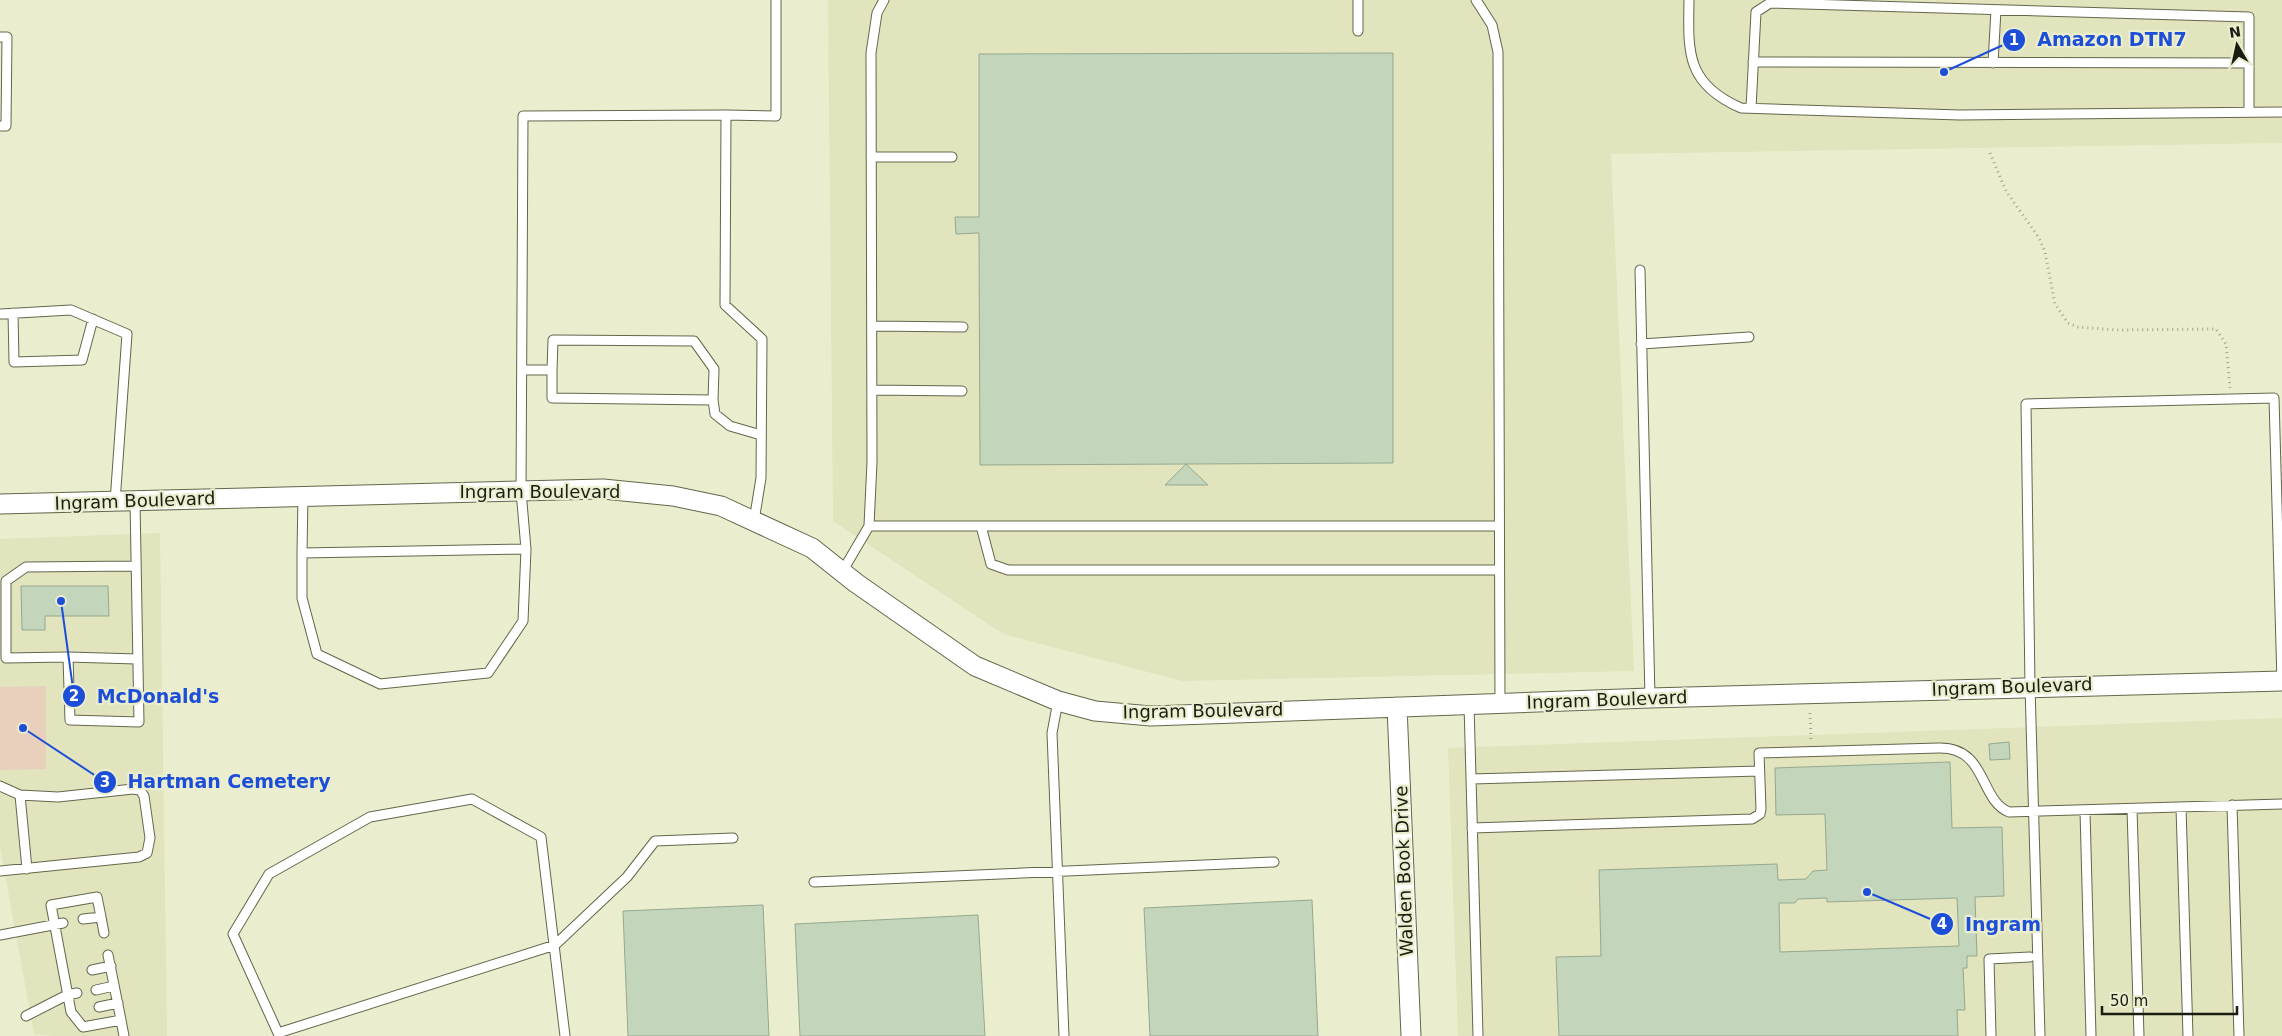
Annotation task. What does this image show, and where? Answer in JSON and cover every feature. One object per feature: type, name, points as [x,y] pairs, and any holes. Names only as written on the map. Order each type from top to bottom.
[{"type":"street","name":"Ingram Boulevard","points":[[0,504],[603,489],[673,496],[721,506],[812,548],[842,572],[975,666],[1058,700],[1095,711],[1151,716],[1650,698],[2282,680]]},
{"type":"street","name":"Walden Book Drive","points":[[1397,707],[1411,1036]]},
{"type":"lane","points":[[303,496],[302,598],[316,654],[380,684],[488,673],[523,621],[526,549],[522,491],[523,116],[776,116],[776,0]]},
{"type":"lane","points":[[842,572],[869,526],[872,462],[871,53],[877,13],[884,0]]},
{"type":"lane","points":[[1358,0],[1358,31]]},
{"type":"lane","points":[[1476,0],[1492,25],[1498,52],[1500,704]]},
{"type":"lane","points":[[1689,0],[1690,58],[1702,80],[1723,100],[1741,108],[1960,115],[2282,112]]},
{"type":"lane","points":[[1751,108],[1756,12],[1770,3],[2248,17],[2249,112]]},
{"type":"lane","points":[[1993,62],[1996,10]]},
{"type":"lane","points":[[0,37],[7,37],[6,126],[0,126]]},
{"type":"lane","points":[[1753,62],[2249,63]]},
{"type":"lane","points":[[726,115],[725,305],[762,339],[761,478],[754,521]]},
{"type":"lane","points":[[871,157],[952,157]]},
{"type":"lane","points":[[1640,270],[1650,698]]},
{"type":"lane","points":[[0,314],[71,310],[127,334],[115,502]]},
{"type":"lane","points":[[13,313],[14,362],[82,360],[94,319]]},
{"type":"lane","points":[[872,326],[963,328]]},
{"type":"lane","points":[[1642,344],[1748,337]]},
{"type":"lane","points":[[713,400],[552,398],[553,340],[694,341],[714,369],[713,400],[715,414],[730,426],[761,435]]},
{"type":"lane","points":[[522,370],[552,370]]},
{"type":"lane","points":[[872,390],[962,391]]},
{"type":"lane","points":[[2040,1036],[2030,686],[2026,404],[2274,398],[2282,689]]},
{"type":"lane","points":[[68,657],[70,720],[139,722],[135,501]]},
{"type":"lane","points":[[869,526],[1499,526]]},
{"type":"lane","points":[[982,526],[991,564],[1008,570],[1499,570]]},
{"type":"lane","points":[[302,553],[526,549]]},
{"type":"lane","points":[[136,566],[26,567],[6,581],[3,658],[137,659]]},
{"type":"lane","points":[[1058,700],[1052,733],[1064,1036]]},
{"type":"lane","points":[[1469,704],[1478,1036]]},
{"type":"lane","points":[[1472,828],[1752,819],[1760,814],[1761,809],[1759,753],[1947,748],[1962,752],[1969,758],[2005,810],[2034,812],[2085,811],[2282,804]]},
{"type":"lane","points":[[1471,778],[1759,770]]},
{"type":"lane","points":[[0,786],[20,795],[58,797],[133,789],[140,790],[144,796],[150,838],[147,853],[139,858],[0,871]]},
{"type":"lane","points":[[20,795],[27,869]]},
{"type":"lane","points":[[565,1036],[556,946],[542,837],[472,800],[370,817],[269,874],[232,934],[278,1034],[556,946],[627,877],[655,841],[733,838]]},
{"type":"lane","points":[[2232,805],[2239,1036]]},
{"type":"lane","points":[[2181,807],[2188,1036]]},
{"type":"lane","points":[[2132,809],[2139,1036]]},
{"type":"lane","points":[[2085,811],[2091,1036]]},
{"type":"lane","points":[[814,882],[1274,862]]},
{"type":"lane","points":[[104,933],[97,897],[51,905],[59,924],[64,950],[68,974],[67,995],[83,1027],[121,1020]]},
{"type":"lane","points":[[83,919],[101,916]]},
{"type":"lane","points":[[0,935],[59,924]]},
{"type":"lane","points":[[108,955],[124,1036]]},
{"type":"lane","points":[[1991,1036],[1989,959],[2030,957]]},
{"type":"lane","points":[[92,970],[111,966]]},
{"type":"lane","points":[[96,990],[114,986]]},
{"type":"lane","points":[[26,1016],[67,995],[77,993]]},
{"type":"lane","points":[[99,1006],[118,1003]]},
{"type":"path","points":[[1990,153],[2006,191],[2039,238],[2045,252],[2055,304],[2068,323],[2078,327],[2116,330],[2216,329],[2224,337],[2228,351],[2230,399]]},
{"type":"path","points":[[1810,713],[1811,740]]},
{"type":"shaded area","points":[[828,0],[2282,0],[2282,143],[1611,154],[1634,671],[1182,681],[1003,634],[833,521]]},
{"type":"shaded area","points":[[160,533],[167,1036],[52,1036],[34,1034],[0,847],[0,539]]},
{"type":"shaded area","points":[[46,686],[46,769],[0,770],[0,687]]},
{"type":"shaded area","points":[[2282,718],[2282,1036],[1458,1036],[1448,748]]},
{"type":"building","points":[[1393,53],[1393,463],[980,465],[979,233],[956,234],[955,217],[979,217],[979,54]]},
{"type":"building","points":[[1186,464],[1208,485],[1165,485]]},
{"type":"building","points":[[21,586],[108,586],[109,616],[45,616],[45,630],[22,630]]},
{"type":"building","points":[[2009,742],[2010,759],[1990,760],[1989,744]]},
{"type":"building","points":[[1950,762],[1952,828],[2002,827],[2004,896],[1975,897],[1977,956],[1967,956],[1967,968],[1963,968],[1965,1010],[1957,1010],[1958,1036],[1559,1036],[1556,957],[1601,956],[1599,870],[1777,864],[1778,880],[1806,879],[1813,871],[1827,870],[1825,814],[1776,815],[1775,768]],"holes":[[[1827,898],[1827,902],[1957,898],[1959,946],[1780,952],[1779,903],[1795,903],[1798,899]]]},
{"type":"building","points":[[1312,900],[1318,1036],[1150,1036],[1144,908]]},
{"type":"building","points":[[763,905],[769,1036],[628,1036],[623,911]]},
{"type":"building","points":[[978,915],[985,1036],[800,1036],[795,924]]},
{"type":"place","name":"Amazon DTN7","points":[[1944,72]]},
{"type":"place","name":"McDonald's","points":[[61,601]]},
{"type":"place","name":"Hartman Cemetery","points":[[23,728]]},
{"type":"place","name":"Ingram","points":[[1867,892]]}]
